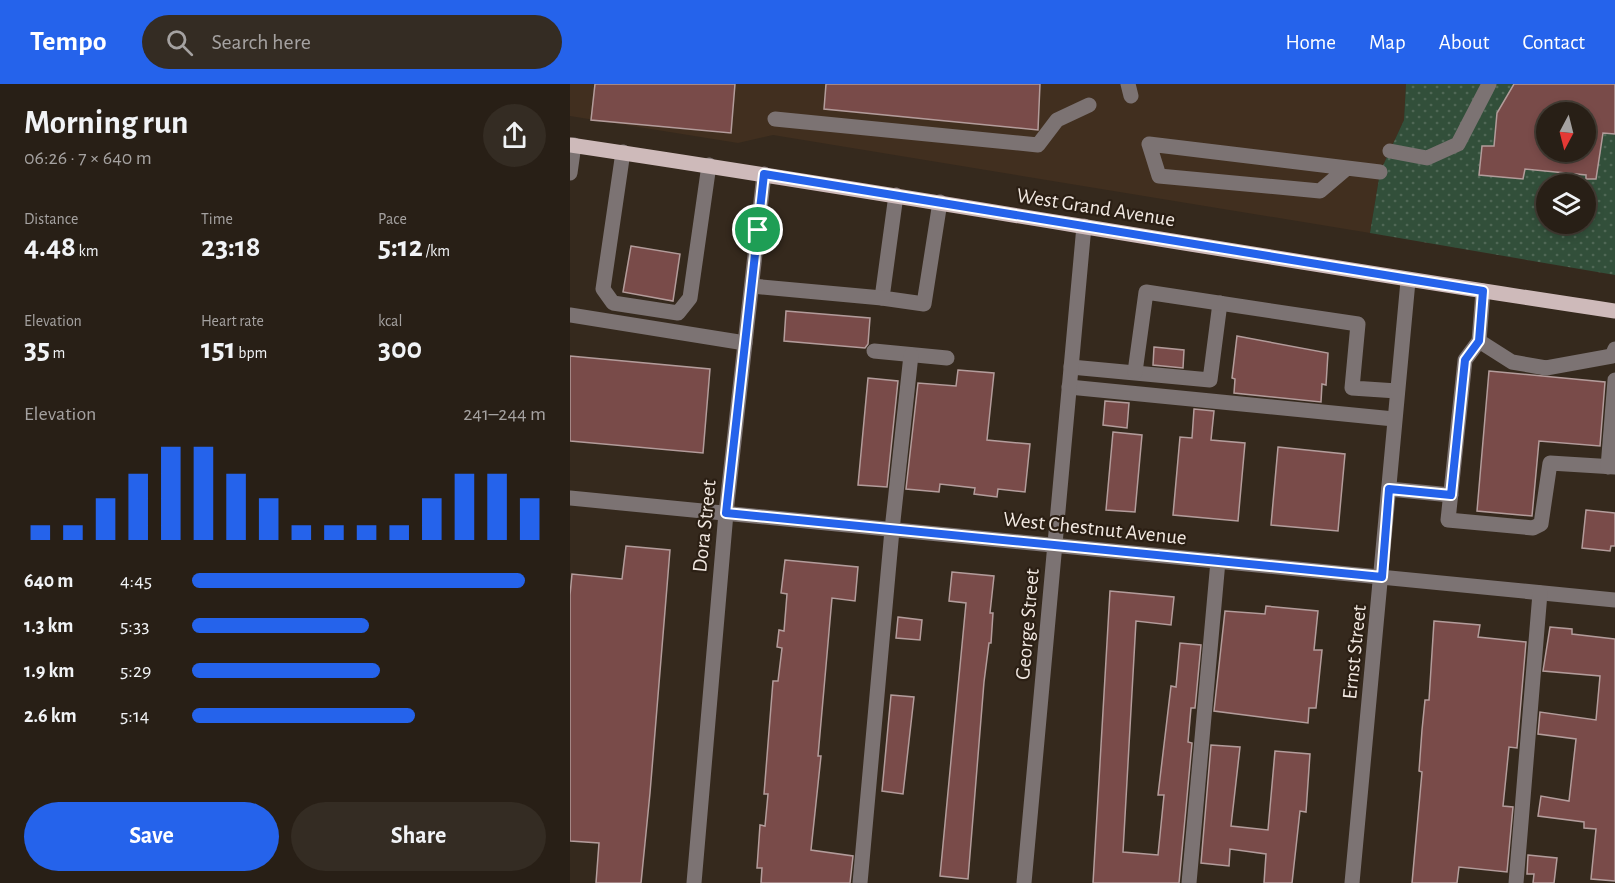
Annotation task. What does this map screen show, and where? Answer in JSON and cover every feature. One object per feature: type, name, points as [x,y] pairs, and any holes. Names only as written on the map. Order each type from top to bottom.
[{"type":"main road","name":"West Grand Avenue","points":[[572,145],[940,202],[1408,281],[1615,311]]},
{"type":"street","points":[[1390,151],[1427,158],[1458,144],[1489,84]]},
{"type":"street","points":[[775,119],[1038,145],[1057,120],[1089,105]]},
{"type":"street","points":[[1347,168],[1320,191],[1160,176],[1149,144],[1347,168],[1380,172]]},
{"type":"street","points":[[570,173],[572,145]]},
{"type":"street","points":[[623,152],[603,289],[613,303],[678,313],[690,298],[709,165]]},
{"type":"street","name":"Dora Street","points":[[694,883],[726,513],[764,174]]},
{"type":"street","points":[[882,298],[896,195]]},
{"type":"street","points":[[752,286],[924,304],[940,202]]},
{"type":"street","name":"George Street","points":[[1024,883],[1084,226]]},
{"type":"street","name":"Ernst Street","points":[[1352,883],[1408,281]]},
{"type":"street","points":[[1479,341],[1512,362],[1546,368],[1614,352],[1611,467],[1550,463],[1541,524],[1533,528],[1448,520],[1465,360],[1479,341],[1483,291]]},
{"type":"street","points":[[1135,372],[1146,292],[1358,324],[1352,388],[1397,390]]},
{"type":"street","points":[[1071,367],[1210,380],[1220,303]]},
{"type":"street","points":[[570,315],[745,344]]},
{"type":"street","points":[[874,351],[947,358]]},
{"type":"street","points":[[860,883],[892,530],[911,355]]},
{"type":"street","points":[[1069,387],[1394,419]]},
{"type":"street","points":[[1389,489],[1451,495]]},
{"type":"street","name":"West Chestnut Avenue","points":[[570,498],[1615,600]]},
{"type":"street","points":[[1189,883],[1218,561]]},
{"type":"street","points":[[1516,883],[1540,593]]},
{"type":"shaded area","points":[[570,84],[1406,84],[1404,120],[1380,172],[1370,233],[773,135],[738,143],[570,116]]},
{"type":"green space","points":[[1406,84],[1615,84],[1615,275],[1370,233],[1380,172],[1404,120]]},
{"type":"building","points":[[595,84],[735,84],[731,133],[591,120]]},
{"type":"building","points":[[826,84],[1040,84],[1038,130],[824,109]]},
{"type":"building","points":[[1514,84],[1615,84],[1615,134],[1603,133],[1596,179],[1596,174],[1525,169],[1523,179],[1479,175],[1482,146],[1494,146],[1497,113]]},
{"type":"building","points":[[631,246],[680,254],[673,301],[623,292]]},
{"type":"building","points":[[786,311],[870,318],[868,344],[865,348],[784,341]]},
{"type":"building","points":[[1237,336],[1328,353],[1326,385],[1322,384],[1321,402],[1234,393],[1235,379],[1232,378]]},
{"type":"building","points":[[1154,347],[1184,350],[1183,368],[1153,365]]},
{"type":"building","points":[[570,356],[710,369],[703,453],[570,441]]},
{"type":"building","points":[[958,370],[994,373],[987,440],[1030,444],[1025,492],[998,489],[997,497],[974,494],[975,488],[940,484],[939,492],[906,489],[918,383],[956,386]]},
{"type":"building","points":[[1489,371],[1605,382],[1600,446],[1539,441],[1532,516],[1477,511]]},
{"type":"building","points":[[868,378],[898,381],[887,487],[858,485]]},
{"type":"building","points":[[1105,401],[1129,403],[1127,428],[1103,425]]},
{"type":"building","points":[[1194,409],[1214,411],[1211,440],[1245,443],[1238,521],[1173,515],[1180,437],[1192,438]]},
{"type":"building","points":[[1113,432],[1142,435],[1135,512],[1106,510]]},
{"type":"building","points":[[1278,447],[1345,454],[1338,531],[1271,525]]},
{"type":"building","points":[[1586,510],[1615,513],[1615,546],[1611,546],[1610,551],[1582,548]]},
{"type":"building","points":[[626,546],[670,550],[650,793],[641,883],[596,883],[599,843],[570,841],[570,595],[572,574],[622,579]]},
{"type":"building","points":[[785,560],[858,567],[855,601],[832,598],[818,756],[821,756],[811,850],[853,856],[850,883],[761,883],[762,868],[757,868],[760,825],[765,826],[768,794],[764,794],[773,681],[778,681],[782,648],[777,647],[779,630],[784,631],[787,594],[781,593]]},
{"type":"building","points":[[952,572],[994,576],[990,613],[993,613],[991,643],[989,643],[984,682],[968,879],[940,876],[966,603],[949,601]]},
{"type":"building","points":[[1110,591],[1174,597],[1171,625],[1136,621],[1123,852],[1158,855],[1164,795],[1158,795],[1171,686],[1176,687],[1180,643],[1201,645],[1195,708],[1191,708],[1188,742],[1192,743],[1179,883],[1093,883]]},
{"type":"building","points":[[1266,606],[1318,611],[1314,650],[1322,650],[1316,708],[1309,708],[1308,723],[1214,711],[1225,611],[1265,614]]},
{"type":"building","points":[[898,617],[922,620],[920,640],[896,638]]},
{"type":"building","points":[[1434,621],[1480,625],[1478,637],[1526,642],[1517,748],[1509,747],[1503,806],[1513,807],[1507,872],[1459,867],[1457,883],[1412,883],[1422,772],[1419,771],[1422,730],[1425,700],[1429,700]]},
{"type":"building","points":[[1550,627],[1572,629],[1572,634],[1615,639],[1615,881],[1591,879],[1596,829],[1584,828],[1584,822],[1538,816],[1541,796],[1569,801],[1576,739],[1538,734],[1540,712],[1596,720],[1600,676],[1543,671]]},
{"type":"building","points":[[891,695],[914,697],[903,794],[882,791]]},
{"type":"building","points":[[1211,745],[1240,747],[1231,826],[1268,830],[1275,751],[1310,754],[1306,812],[1300,811],[1292,883],[1264,883],[1266,854],[1230,849],[1229,866],[1201,863]]},
{"type":"building","points":[[1528,855],[1557,858],[1554,883],[1533,883],[1534,874],[1527,874]]},
{"type":"route","points":[[764,174],[1100,228],[1408,281],[1483,291],[1479,341],[1465,360],[1451,495],[1389,489],[1382,577],[726,513],[758,230],[764,174]]}]
